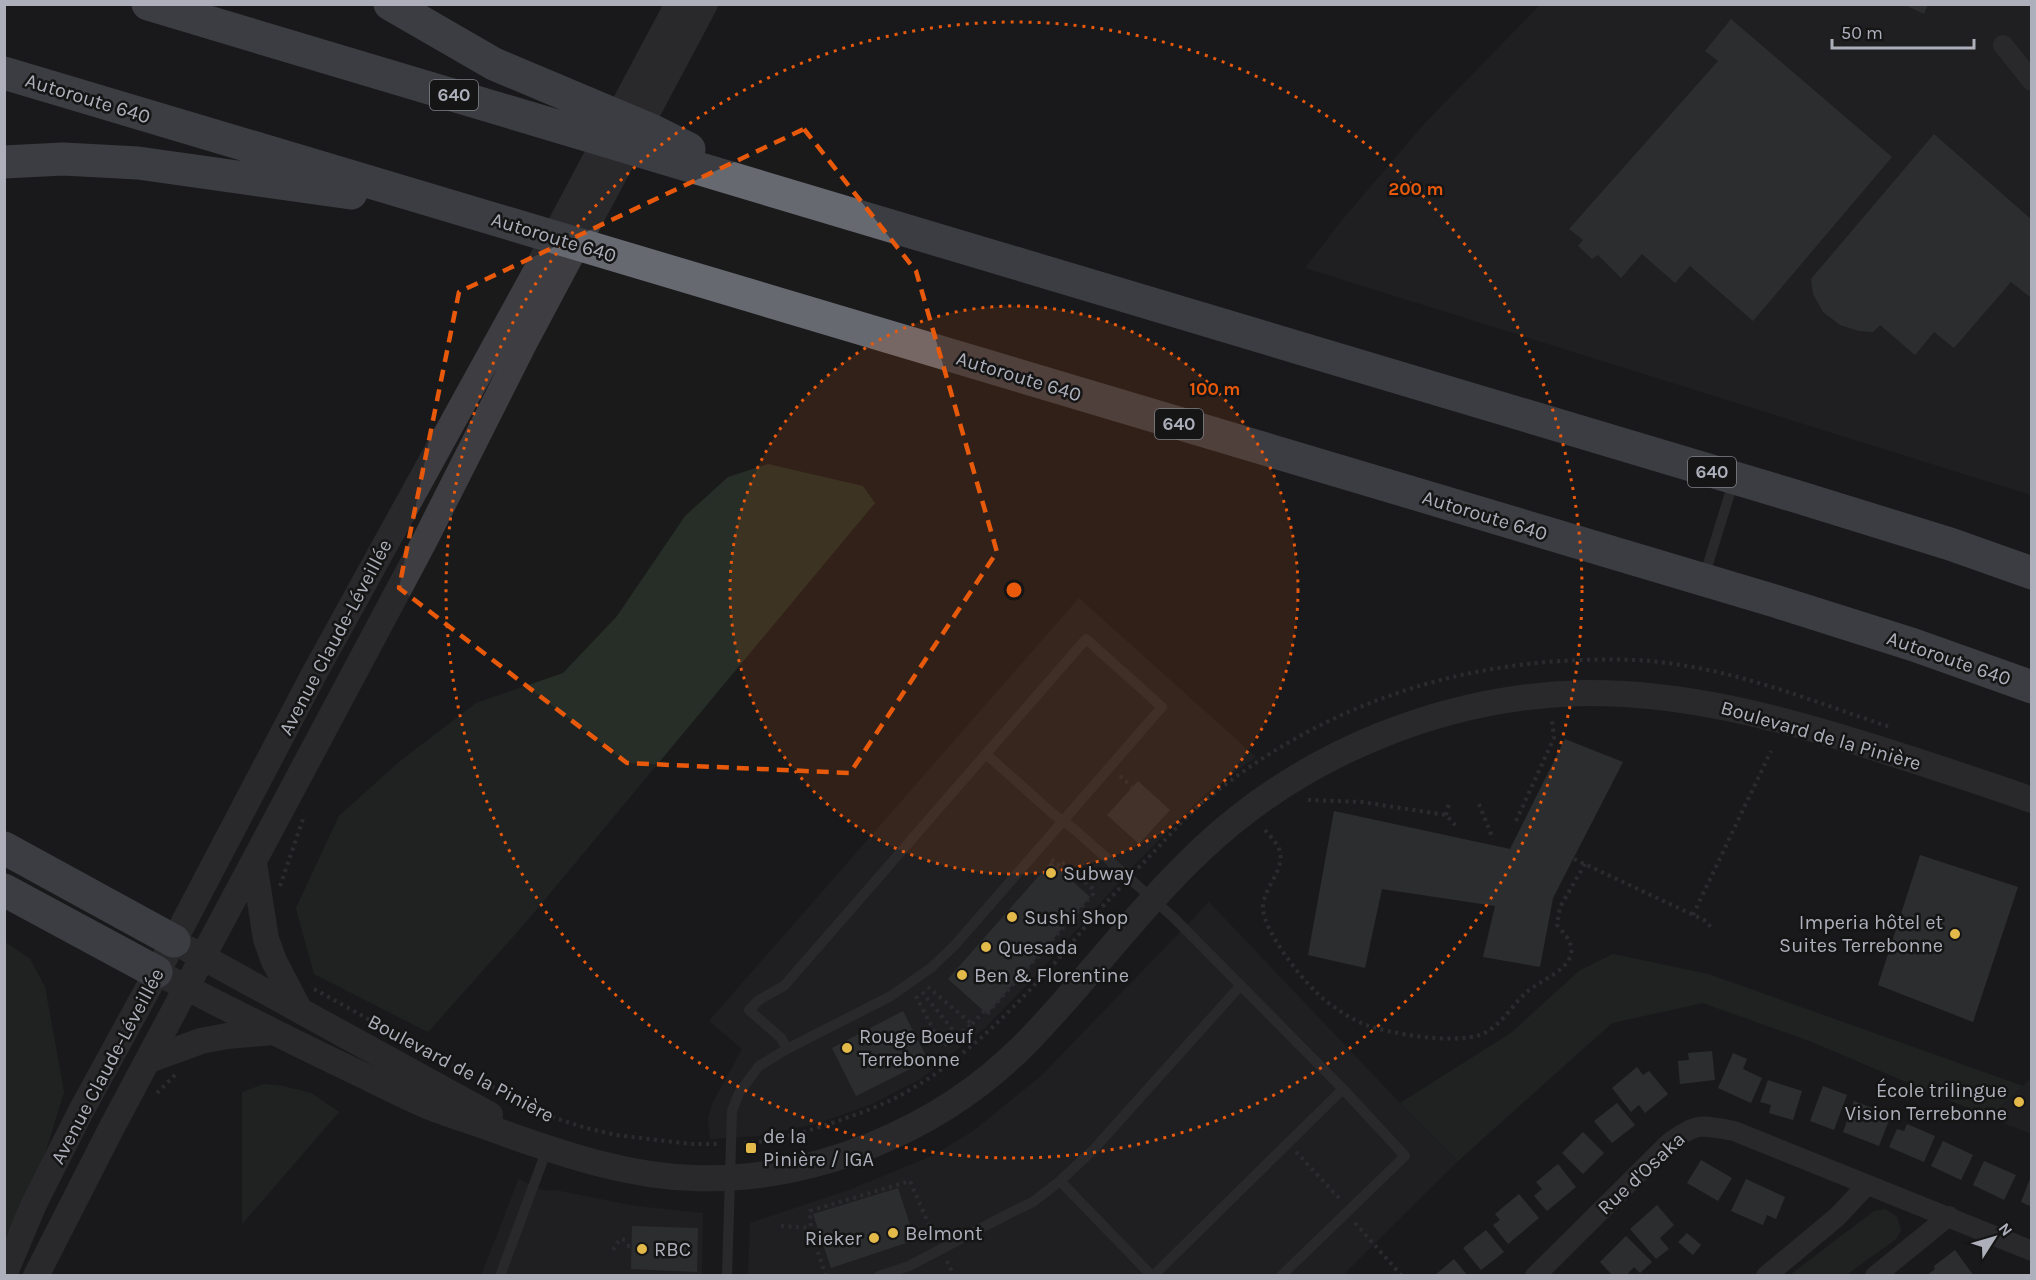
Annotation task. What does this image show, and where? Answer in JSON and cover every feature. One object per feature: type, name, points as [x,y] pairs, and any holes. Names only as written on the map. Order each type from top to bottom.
[{"type":"highway","name":"640","points":[[148,4],[1734,478],[1950,544],[2031,573]]},
{"type":"highway","points":[[390,4],[494,64],[653,130],[759,186]]},
{"type":"highway","name":"Autoroute 640","points":[[4,73],[1703,580],[1838,621],[2031,687]]},
{"type":"highway","points":[[4,162],[63,159],[138,163],[451,206]]},
{"type":"highway","points":[[4,848],[174,941]]},
{"type":"highway","points":[[4,890],[156,972]]},
{"type":"street","name":"Avenue Claude-Léveillée","points":[[4,1275],[34,1204],[81,1111],[174,941],[314,675],[543,283],[695,7]]},
{"type":"street","points":[[2003,45],[2031,81]]},
{"type":"street","name":"Avenue Claude-Léveillée","points":[[36,1275],[424,542],[524,344],[543,283]]},
{"type":"street","name":"Boulevard de la Pinière","points":[[156,972],[272,1032],[430,1107],[601,1165],[698,1179],[729,1177],[789,1169],[847,1155],[907,1130],[945,1108],[981,1083],[1024,1045],[1154,900],[1201,850],[1228,827],[1271,794],[1318,765],[1388,733],[1425,720],[1489,704],[1534,697],[1583,693],[1629,694],[1679,699],[1729,707],[1839,736],[2031,800]]},
{"type":"street","points":[[254,863],[266,939],[274,961],[298,1009]]},
{"type":"street","name":"Boulevard de la Pinière","points":[[174,941],[547,1148]]},
{"type":"street","points":[[149,1060],[208,1039],[272,1032]]},
{"type":"street","name":"Rue d'Osaka","points":[[1535,1275],[1669,1143],[1687,1130],[1701,1125],[1734,1131],[2031,1251]]},
{"type":"street","points":[[1766,1275],[1837,1217],[1867,1185]]},
{"type":"street","points":[[1875,1275],[1949,1216]]},
{"type":"lane","points":[[1703,580],[1734,478]]},
{"type":"lane","points":[[727,1275],[731,1122],[734,1102],[745,1084],[759,1066],[787,1049],[891,996],[932,967],[955,945],[1162,707],[1086,639],[784,986],[759,1000],[749,1010],[781,1038],[787,1049]]},
{"type":"lane","points":[[986,754],[1154,900],[1343,1089],[1405,1156],[1281,1275]]},
{"type":"lane","points":[[879,1275],[909,1266],[1033,1202],[1060,1181],[1094,1149],[1241,985]]},
{"type":"lane","points":[[1060,1181],[1153,1275],[1343,1089]]},
{"type":"lane","points":[[500,1275],[547,1148]]},
{"type":"path","name":"Boulevard de la Pinière","points":[[1142,864],[1209,796],[1271,753],[1340,715],[1373,701],[1438,679],[1477,670],[1530,663],[1580,660],[1674,664],[1717,672],[1773,688],[1893,728]]},
{"type":"path","points":[[1516,821],[1554,738],[1552,720]]},
{"type":"path","points":[[1693,915],[1771,751]]},
{"type":"path","points":[[1120,776],[1132,786]]},
{"type":"path","points":[[1308,800],[1362,802],[1446,815],[1458,828]]},
{"type":"path","points":[[1446,815],[1449,804]]},
{"type":"path","points":[[1479,804],[1492,839]]},
{"type":"path","points":[[1265,830],[1278,848],[1280,856],[1280,864],[1266,893],[1263,906],[1265,921],[1273,938],[1315,992],[1342,1013],[1363,1024],[1419,1037],[1465,1038],[1481,1034],[1493,1028],[1523,995],[1562,968],[1569,960],[1570,944],[1557,925],[1560,907],[1585,864]]},
{"type":"path","points":[[916,996],[942,1047],[972,1024],[984,1011],[987,1014],[1093,894],[1093,889],[1061,861],[1058,865],[1049,857]]},
{"type":"path","points":[[1574,860],[1704,920],[1713,929]]},
{"type":"path","points":[[751,1143],[805,1131],[859,1114],[922,1083],[994,1026],[1117,891]]},
{"type":"path","name":"Boulevard de la Pinière","points":[[311,985],[324,996],[555,1118],[616,1135],[712,1144]]},
{"type":"path","points":[[928,987],[972,1024]]},
{"type":"path","points":[[922,992],[957,1035]]},
{"type":"path","points":[[154,1095],[178,1073]]},
{"type":"path","points":[[826,1275],[810,1228],[810,1211],[910,1181],[937,1242]]},
{"type":"path","points":[[781,1226],[810,1228]]},
{"type":"path","points":[[613,1250],[620,1239],[626,1240]]},
{"type":"path","points":[[947,1261],[954,1275]]},
{"type":"highlighted area","points":[[804,129],[916,271],[997,552],[850,773],[627,763],[399,588],[459,292]]},
{"type":"shaded area","points":[[1540,5],[2031,5],[2031,495],[1305,268],[1342,220],[1424,124]]},
{"type":"shaded area","points":[[768,464],[863,486],[875,503],[527,921],[428,1032],[314,974],[296,908],[339,816],[399,762],[476,703],[563,673],[617,616],[685,516],[728,477]]},
{"type":"shaded area","points":[[1079,598],[1256,757],[1214,787],[1192,807],[1138,861],[1030,982],[987,1026],[922,1078],[872,1104],[816,1124],[756,1136],[710,1139],[708,1119],[712,1104],[742,1049],[709,1021]]},
{"type":"shaded area","points":[[1209,902],[1458,1161],[1343,1275],[748,1276],[750,1223],[849,1190],[932,1156],[973,1131],[1041,1076]]},
{"type":"shaded area","points":[[5,942],[30,959],[45,987],[64,1092],[41,1167],[5,1238]]},
{"type":"shaded area","points":[[1613,954],[1708,974],[2023,1086],[1989,1117],[1812,1042],[1703,1003],[1612,1023],[1458,1161],[1400,1103],[1511,1033],[1579,971]]},
{"type":"shaded area","name":"École trilingue Vision Terrebonne","points":[[2031,1077],[2031,1134],[1989,1117],[2023,1086]]},
{"type":"shaded area","points":[[264,1084],[311,1093],[339,1112],[242,1224],[242,1092]]},
{"type":"shaded area","points":[[519,1178],[545,1191],[555,1190],[636,1206],[703,1213],[702,1275],[481,1276]]},
{"type":"shaded area","points":[[1885,1209],[1897,1217],[1901,1230],[1896,1239],[1846,1275],[1790,1275],[1874,1211]]},
{"type":"building","points":[[1903,4],[1928,4],[1924,14]]},
{"type":"building","points":[[1731,19],[1892,157],[1753,321],[1690,266],[1675,283],[1642,254],[1621,278],[1598,255],[1592,259],[1578,246],[1583,240],[1569,229],[1718,61],[1705,51]]},
{"type":"building","points":[[1934,134],[2032,220],[2032,295],[2030,297],[2011,282],[1954,348],[1934,332],[1915,355],[1880,325],[1873,332],[1859,331],[1840,325],[1823,312],[1813,294],[1811,279]]},
{"type":"building","points":[[1565,739],[1623,762],[1553,898],[1540,967],[1483,957],[1495,906],[1382,889],[1365,968],[1308,955],[1334,811],[1510,849]]},
{"type":"building","points":[[1138,781],[1170,810],[1139,844],[1107,815]]},
{"type":"building","points":[[1920,855],[2018,887],[1973,1022],[1878,985]]},
{"type":"building","points":[[1051,862],[1090,897],[987,1014],[948,979]]},
{"type":"building","points":[[903,1011],[928,1060],[856,1096],[832,1048]]},
{"type":"building","points":[[1712,1051],[1715,1080],[1680,1084],[1678,1061],[1689,1060],[1688,1053]]},
{"type":"building","points":[[1733,1053],[1747,1059],[1743,1069],[1762,1078],[1751,1103],[1718,1088]]},
{"type":"building","points":[[1637,1067],[1643,1075],[1649,1071],[1668,1094],[1645,1113],[1639,1105],[1631,1112],[1612,1088]]},
{"type":"building","points":[[1768,1080],[1802,1091],[1793,1120],[1769,1113],[1771,1105],[1760,1102]]},
{"type":"building","points":[[1823,1086],[1847,1095],[1834,1130],[1810,1121]]},
{"type":"building","points":[[1854,1101],[1891,1115],[1879,1146],[1843,1132]]},
{"type":"building","points":[[1617,1103],[1635,1125],[1612,1143],[1594,1121]]},
{"type":"building","points":[[1907,1124],[1935,1136],[1924,1162],[1889,1147],[1897,1129],[1904,1131]]},
{"type":"building","points":[[1583,1132],[1604,1153],[1583,1174],[1562,1153]]},
{"type":"building","points":[[1943,1141],[1973,1155],[1961,1180],[1931,1166]]},
{"type":"building","points":[[1701,1160],[1732,1178],[1718,1201],[1687,1183]]},
{"type":"building","points":[[1984,1161],[2016,1175],[2004,1200],[1973,1185]]},
{"type":"building","points":[[1558,1164],[1576,1187],[1547,1211],[1534,1196],[1542,1189],[1536,1182]]},
{"type":"building","points":[[2032,1176],[2032,1207],[2021,1202]]},
{"type":"building","points":[[1746,1179],[1785,1197],[1776,1219],[1767,1215],[1763,1225],[1731,1211]]},
{"type":"building","points":[[898,1188],[915,1240],[831,1268],[813,1214]]},
{"type":"building","points":[[1519,1194],[1539,1218],[1508,1244],[1493,1225],[1500,1220],[1495,1214]]},
{"type":"building","points":[[1657,1205],[1674,1225],[1660,1238],[1669,1249],[1656,1259],[1630,1229]]},
{"type":"building","points":[[632,1226],[698,1228],[697,1272],[631,1269]]},
{"type":"building","points":[[1486,1230],[1504,1252],[1481,1270],[1463,1248]]},
{"type":"building","points":[[1687,1233],[1701,1245],[1693,1255],[1678,1242]]},
{"type":"building","points":[[1626,1236],[1652,1262],[1640,1273],[1634,1267],[1626,1276],[1613,1276],[1600,1262]]},
{"type":"building","points":[[1955,1250],[1974,1276],[1926,1276],[1935,1269],[1934,1266]]},
{"type":"building","points":[[1454,1259],[1468,1276],[1434,1276]]},
{"type":"place","name":"Subway","points":[[1051,873]]},
{"type":"place","name":"Sushi Shop","points":[[1012,917]]},
{"type":"place","name":"Imperia hôtel et Suites Terrebonne","points":[[1955,934]]},
{"type":"place","name":"Quesada","points":[[986,947]]},
{"type":"place","name":"Ben & Florentine","points":[[962,975]]},
{"type":"place","name":"Rouge Boeuf Terrebonne","points":[[847,1048]]},
{"type":"place","name":"École trilingue Vision Terrebonne","points":[[2019,1102]]},
{"type":"place","name":"de la Pinière / IGA","points":[[751,1148]]},
{"type":"place","name":"Belmont","points":[[893,1233]]},
{"type":"place","name":"Rieker","points":[[874,1238]]},
{"type":"place","name":"RBC","points":[[642,1249]]}]
